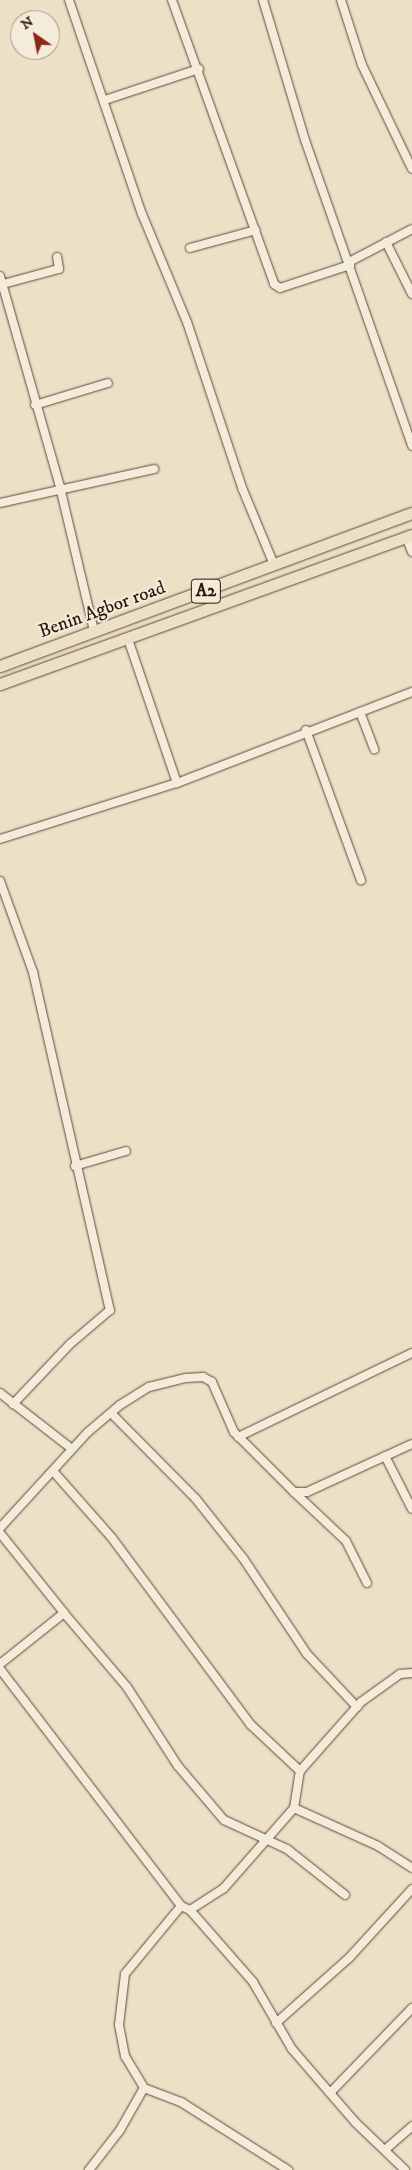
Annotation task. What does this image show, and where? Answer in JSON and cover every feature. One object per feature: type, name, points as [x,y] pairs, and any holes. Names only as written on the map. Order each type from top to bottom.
[{"type":"highway","name":"Benin Agbor road","points":[[0,666],[412,513]]},
{"type":"highway","name":"Benin Agbor road","points":[[0,684],[409,536]]},
{"type":"street","points":[[69,0],[142,214],[186,322],[243,490],[274,565]]},
{"type":"street","points":[[172,0],[199,70],[276,287],[350,264],[412,229]]},
{"type":"street","points":[[262,0],[412,446]]},
{"type":"street","points":[[341,0],[362,65],[412,168]]},
{"type":"street","points":[[104,100],[199,70]]},
{"type":"street","points":[[190,248],[256,230]]},
{"type":"street","points":[[386,242],[412,294]]},
{"type":"street","points":[[57,257],[59,269],[1,280],[35,405],[60,487],[94,631]]},
{"type":"street","points":[[35,405],[108,383]]},
{"type":"street","points":[[0,503],[60,487],[154,469]]},
{"type":"street","points":[[409,536],[412,552]]},
{"type":"street","points":[[128,639],[177,783]]},
{"type":"street","points":[[0,839],[177,783],[306,730],[412,692]]},
{"type":"street","points":[[360,712],[374,749]]},
{"type":"street","points":[[306,730],[361,880]]},
{"type":"street","points":[[0,881],[33,972],[75,1166],[110,1310],[70,1344],[13,1404]]},
{"type":"street","points":[[75,1166],[126,1151]]},
{"type":"street","points":[[238,1437],[412,1353]]},
{"type":"street","points":[[0,1528],[72,1449],[112,1413],[149,1387],[203,1377],[219,1393],[238,1437],[346,1542],[367,1583]]},
{"type":"street","points":[[0,1393],[72,1449]]},
{"type":"street","points":[[112,1413],[196,1499],[243,1558],[307,1654],[357,1707]]},
{"type":"street","points":[[294,1492],[307,1492],[412,1444]]},
{"type":"street","points":[[384,1456],[412,1509]]},
{"type":"street","points":[[53,1471],[112,1538],[250,1724],[300,1771]]},
{"type":"street","points":[[0,1533],[64,1613],[127,1687],[178,1766],[216,1812],[262,1839],[309,1863],[345,1895]]},
{"type":"street","points":[[0,1664],[64,1613]]},
{"type":"street","points":[[0,1669],[181,1906],[190,1910],[253,1982],[292,2049],[330,2093],[405,2170]]},
{"type":"street","points":[[190,1910],[224,1888],[262,1839],[294,1808],[300,1771],[357,1707],[392,1678],[412,1674]]},
{"type":"street","points":[[294,1808],[378,1846],[412,1868]]},
{"type":"street","points":[[276,2023],[349,1958],[412,1889]]},
{"type":"street","points":[[181,1906],[125,1974],[120,2041],[144,2088],[197,2112],[288,2170]]},
{"type":"street","points":[[330,2093],[412,2008]]},
{"type":"street","points":[[89,2170],[120,2130],[144,2088]]},
{"type":"street","points":[[386,2149],[412,2126]]}]
